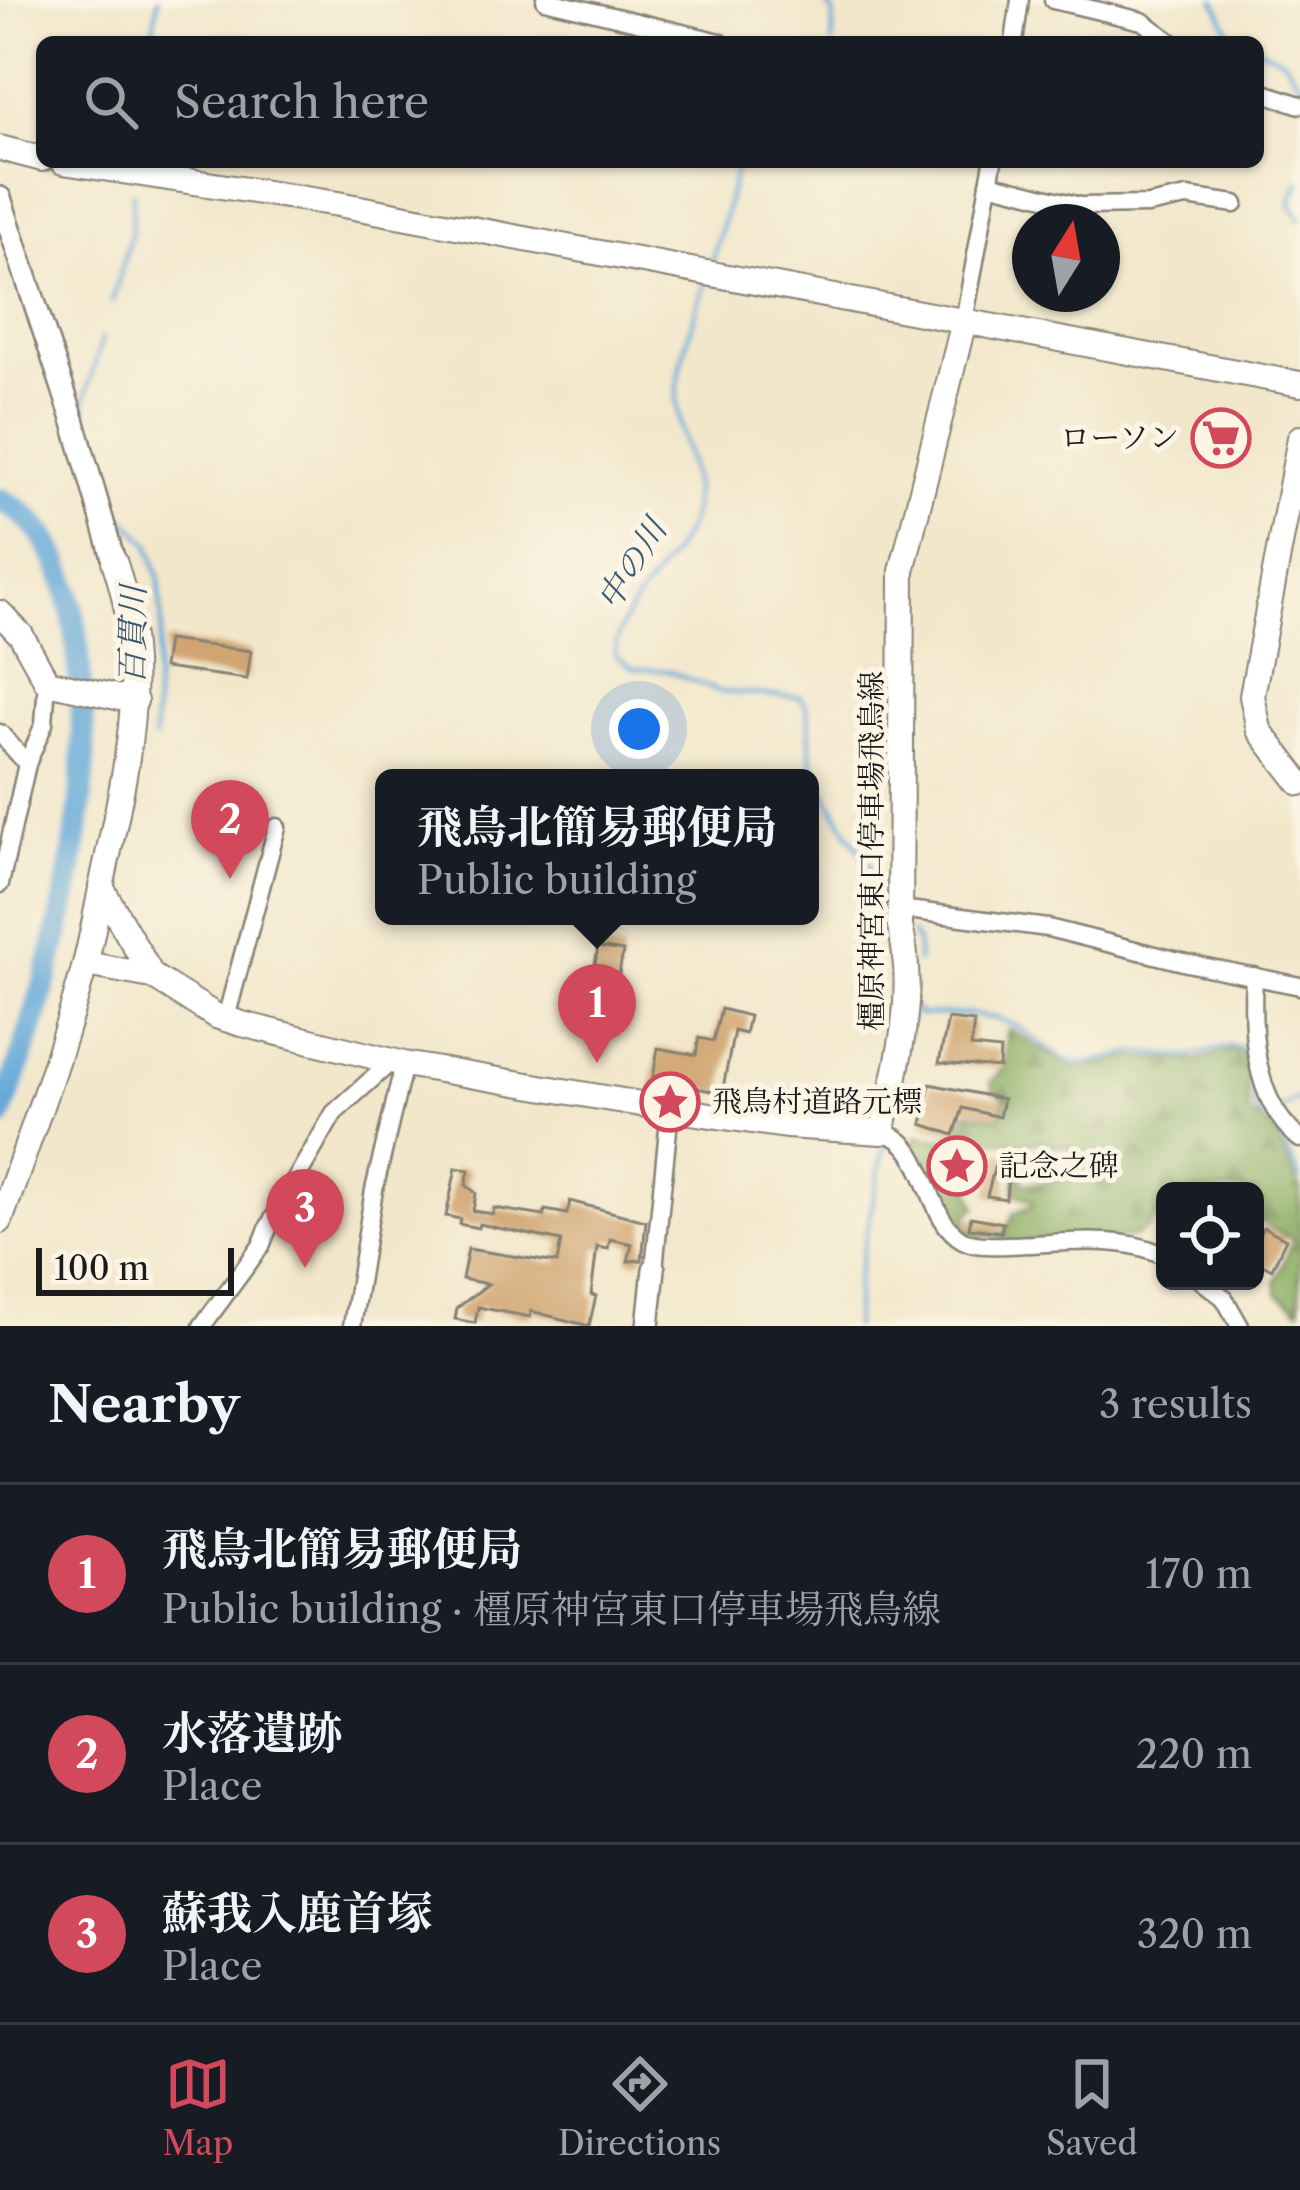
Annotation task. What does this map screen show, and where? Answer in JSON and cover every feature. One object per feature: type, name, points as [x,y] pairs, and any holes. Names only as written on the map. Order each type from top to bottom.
[{"type":"main road","points":[[0,148],[36,157]]},
{"type":"main road","points":[[103,168],[360,207],[1300,384]]},
{"type":"main road","name":"橿原神宮東口停車場飛鳥線","points":[[882,1132],[907,1022],[900,909],[902,571],[964,321]]},
{"type":"main road","points":[[1300,438],[1252,696],[1259,730],[1300,783]]},
{"type":"main road","points":[[0,1221],[86,964],[131,750],[135,701],[128,602],[114,561]]},
{"type":"main road","points":[[0,613],[21,635],[53,684],[135,701]]},
{"type":"main road","points":[[101,886],[152,976]]},
{"type":"main road","points":[[86,964],[152,976],[217,1016],[398,1063],[786,1126],[882,1132]]},
{"type":"street","points":[[545,0],[695,36]]},
{"type":"street","points":[[1015,36],[1020,0]]},
{"type":"street","points":[[1053,0],[1142,22],[1163,36]]},
{"type":"street","points":[[1264,93],[1300,105]]},
{"type":"street","points":[[964,321],[992,168]]},
{"type":"street","points":[[989,183],[1080,206],[1148,205],[1187,197],[1235,205]]},
{"type":"street","points":[[0,198],[73,418],[114,561]]},
{"type":"street","points":[[0,884],[27,764],[44,724],[53,684]]},
{"type":"street","points":[[0,733],[27,764]]},
{"type":"street","points":[[226,1018],[277,827]]},
{"type":"street","points":[[900,909],[1048,928],[1300,986]]},
{"type":"street","points":[[1254,976],[1251,1032],[1264,1082],[1300,1138]]},
{"type":"street","points":[[202,1326],[261,1246],[334,1113],[398,1063]]},
{"type":"street","points":[[352,1326],[398,1063]]},
{"type":"street","points":[[648,1326],[670,1109]]},
{"type":"street","points":[[882,1132],[895,1135],[908,1150],[948,1228],[959,1239],[992,1245],[1121,1244],[1156,1254]]},
{"type":"street","points":[[1214,1290],[1224,1298],[1240,1326]]},
{"type":"green space","points":[[1010,1030],[1072,1067],[1126,1057],[1198,1061],[1239,1050],[1247,1058],[1248,1112],[1272,1128],[1300,1187],[1300,1310],[1278,1294],[1276,1281],[1293,1240],[1264,1224],[1264,1182],[1156,1182],[1156,1217],[1132,1237],[1018,1242],[988,1236],[979,1240],[954,1227],[913,1148],[917,1135],[956,1136],[966,1112],[1000,1118],[1005,1098],[993,1090],[991,1082],[1006,1066],[1006,1032]],"holes":[[[981,1141],[1021,1145],[1014,1193],[1033,1201],[1031,1206],[1014,1213],[1003,1236],[966,1227],[968,1215],[977,1207],[971,1193]],[[1030,1141],[1069,1148],[1076,1163],[1074,1171],[1062,1180],[1022,1184]]]},
{"type":"building","name":"ローソン","points":[[1202,423],[1245,431],[1240,453],[1198,445]]},
{"type":"building","points":[[167,640],[251,651],[247,679],[163,668]]},
{"type":"building","points":[[598,947],[623,951],[617,985],[592,981]]},
{"type":"building","points":[[721,1009],[749,1016],[745,1034],[734,1031],[722,1093],[675,1084],[674,1093],[651,1089],[658,1048],[696,1055],[699,1038],[713,1041]]},
{"type":"building","points":[[948,1019],[974,1022],[971,1047],[1000,1050],[999,1068],[939,1063]]},
{"type":"building","points":[[930,1084],[1003,1099],[999,1117],[963,1108],[954,1135],[922,1124]]},
{"type":"building","points":[[999,1150],[1010,1152],[1006,1199],[987,1196]]},
{"type":"building","points":[[456,1168],[469,1170],[466,1185],[476,1193],[473,1211],[493,1214],[494,1208],[544,1216],[545,1210],[567,1214],[570,1201],[646,1221],[642,1260],[628,1261],[632,1244],[610,1239],[608,1249],[597,1247],[591,1295],[596,1296],[589,1326],[531,1311],[530,1317],[478,1307],[475,1323],[455,1319],[457,1308],[488,1284],[462,1279],[468,1249],[557,1263],[561,1241],[459,1224],[460,1219],[446,1216]]},
{"type":"building","points":[[971,1217],[1003,1223],[1001,1232],[969,1228]]},
{"type":"building","points":[[1264,1228],[1286,1239],[1272,1269],[1264,1265]]},
{"type":"waterway","name":"百貫川","points":[[152,36],[158,0]]},
{"type":"waterway","name":"中の川","points":[[824,0],[834,14],[832,36]]},
{"type":"waterway","points":[[1215,0],[1234,36]]},
{"type":"waterway","points":[[1264,51],[1283,59],[1300,83]]},
{"type":"waterway","name":"中の川","points":[[711,267],[736,168]]},
{"type":"waterway","points":[[1300,181],[1290,202],[1300,219]]},
{"type":"waterway","name":"百貫川","points":[[112,302],[131,234],[133,193]]},
{"type":"waterway","name":"中の川","points":[[705,283],[687,342],[677,401],[693,481],[692,513],[679,543],[622,625],[616,656],[633,668],[669,671],[720,692],[801,697],[808,714],[815,769]]},
{"type":"waterway","name":"百貫川","points":[[102,338],[85,399],[85,420],[111,505],[149,544],[159,578],[162,627],[154,739]]},
{"type":"waterway","points":[[0,500],[38,529],[69,594],[84,756],[78,828],[63,912],[41,996],[0,1117]]},
{"type":"waterway","name":"中の川","points":[[819,778],[889,893]]},
{"type":"waterway","name":"中の川","points":[[912,933],[918,945],[917,962]]},
{"type":"waterway","name":"中の川","points":[[917,1009],[917,1015],[999,1019],[1064,1059],[1083,1064],[1136,1052],[1188,1057],[1231,1046],[1249,1050]]},
{"type":"waterway","name":"中の川","points":[[1253,1072],[1254,1108],[1261,1116],[1300,1098]]},
{"type":"waterway","points":[[1276,1124],[1300,1179]]},
{"type":"waterway","points":[[854,1326],[857,1279],[885,1143]]},
{"type":"place","name":"ローソン","points":[[1221,438]]},
{"type":"place","name":"水落遺跡","points":[[230,879]]},
{"type":"place","name":"飛鳥北簡易郵便局","points":[[597,1063]]},
{"type":"place","name":"飛鳥村道路元標","points":[[670,1102]]},
{"type":"place","name":"記念之碑","points":[[957,1166]]},
{"type":"place","name":"蘇我入鹿首塚","points":[[305,1268]]}]
